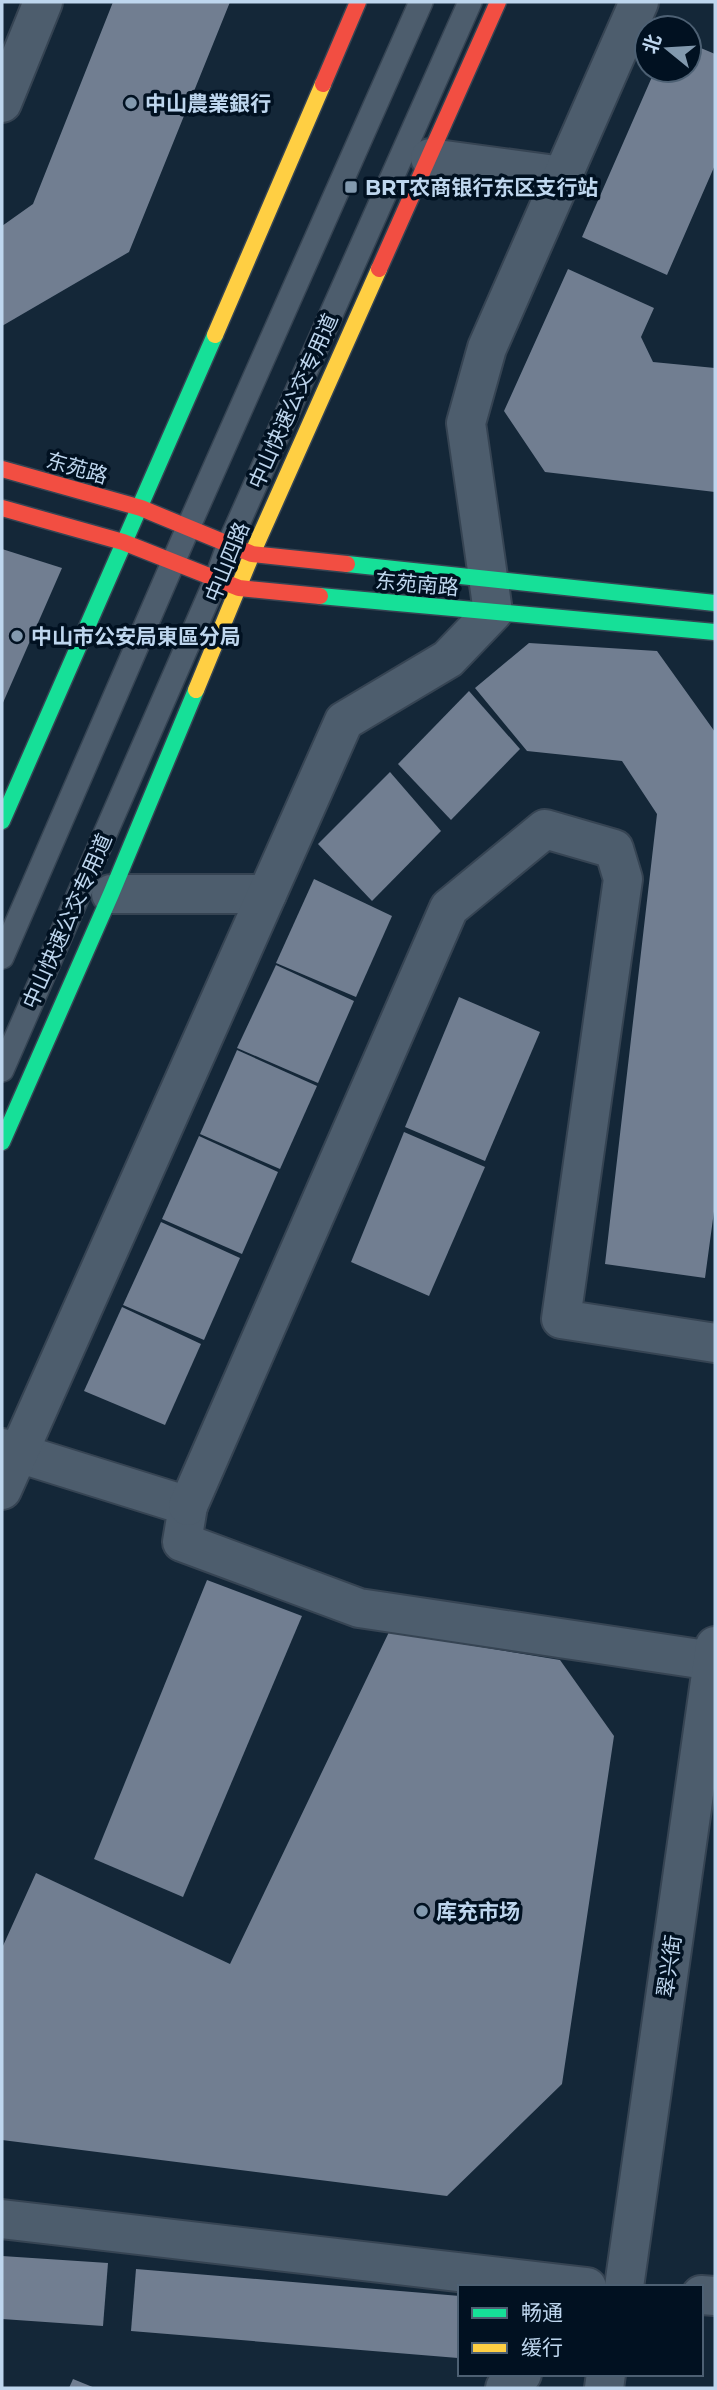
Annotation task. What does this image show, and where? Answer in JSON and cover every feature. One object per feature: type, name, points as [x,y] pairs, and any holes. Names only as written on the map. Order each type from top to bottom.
[{"type":"main road","points":[[2,821],[123,542],[141,508],[358,2]]},
{"type":"main road","name":"中山四路","points":[[2,1142],[111,894],[251,554],[498,2]]},
{"type":"main road","name":"东苑路","points":[[2,469],[141,508]]},
{"type":"main road","points":[[2,508],[123,542]]},
{"type":"main road","name":"东苑南路","points":[[141,508],[251,554],[715,632]]},
{"type":"main road","name":"东苑南路","points":[[123,542],[239,588],[715,603]]},
{"type":"street","points":[[2,103],[43,2]]},
{"type":"street","points":[[2,1490],[10,1450],[344,721],[448,659],[491,596],[466,423],[487,348],[639,2]]},
{"type":"street","points":[[430,158],[563,176]]},
{"type":"street","points":[[714,1653],[359,1608],[182,1542],[188,1506],[449,908],[545,829],[614,849],[624,879],[561,1319],[715,1343]]},
{"type":"street","points":[[111,894],[267,894]]},
{"type":"street","points":[[10,1450],[188,1506]]},
{"type":"street","name":"翠兴街","points":[[624,2285],[714,1653]]},
{"type":"street","points":[[2,2219],[570,2285]]},
{"type":"street","points":[[505,2388],[520,2376]]},
{"type":"lane","points":[[2,957],[421,2]]},
{"type":"lane","name":"中山快速公交专用道","points":[[2,1070],[216,580],[229,544],[470,2]]},
{"type":"building","name":"中山農業銀行","points":[[113,2],[230,2],[129,252],[2,326],[2,226],[33,204]]},
{"type":"building","points":[[703,49],[715,54],[715,165],[667,275],[582,237],[649,84],[703,84]]},
{"type":"building","points":[[568,269],[654,308],[641,337],[653,362],[715,368],[715,492],[545,472],[504,411]]},
{"type":"building","name":"中山市公安局東區分局","points":[[2,549],[62,568],[2,705]]},
{"type":"building","points":[[529,643],[657,651],[715,732],[715,1204],[705,1278],[605,1264],[657,814],[622,761],[527,751],[475,688]]},
{"type":"building","points":[[469,691],[520,749],[451,820],[398,764]]},
{"type":"building","points":[[390,772],[441,831],[372,901],[318,844]]},
{"type":"building","points":[[314,879],[392,916],[356,997],[276,963]]},
{"type":"building","points":[[276,965],[354,1001],[318,1083],[237,1048]]},
{"type":"building","points":[[459,997],[540,1032],[485,1161],[405,1127]]},
{"type":"building","points":[[237,1050],[317,1086],[280,1169],[200,1134]]},
{"type":"building","points":[[404,1132],[485,1167],[429,1296],[351,1262]]},
{"type":"building","points":[[199,1136],[278,1172],[242,1254],[162,1219]]},
{"type":"building","points":[[161,1222],[240,1258],[204,1340],[123,1305]]},
{"type":"building","points":[[122,1307],[201,1344],[165,1425],[84,1391]]},
{"type":"building","points":[[207,1580],[302,1616],[183,1897],[94,1859]]},
{"type":"building","name":"库充市场","points":[[389,1632],[560,1660],[614,1736],[562,2084],[447,2196],[2,2140],[2,1948],[36,1873],[230,1964]]},
{"type":"building","points":[[2,2256],[108,2263],[103,2326],[2,2319]]},
{"type":"building","points":[[136,2269],[458,2296],[458,2358],[131,2331]]},
{"type":"building","points":[[73,2379],[95,2388],[69,2388]]},
{"type":"traffic: fast","points":[[2,821],[215,335]]},
{"type":"traffic: fast","points":[[347,564],[715,603]]},
{"type":"traffic: fast","points":[[320,596],[715,632]]},
{"type":"traffic: fast","points":[[2,1142],[111,894],[196,690]]},
{"type":"traffic: slow","points":[[215,335],[323,84]]},
{"type":"traffic: slow","points":[[196,690],[252,554],[379,269]]},
{"type":"traffic: jam","points":[[323,84],[358,2]]},
{"type":"traffic: jam","points":[[379,269],[498,2]]},
{"type":"traffic: jam","points":[[2,469],[141,508],[252,554],[347,564]]},
{"type":"traffic: jam","points":[[2,508],[123,542],[239,588],[320,596]]},
{"type":"place","name":"中山農業銀行","points":[[131,103]]},
{"type":"place","name":"BRT农商银行东区支行站","points":[[351,187]]},
{"type":"place","name":"中山市公安局東區分局","points":[[17,636]]},
{"type":"place","name":"库充市场","points":[[422,1911]]}]
